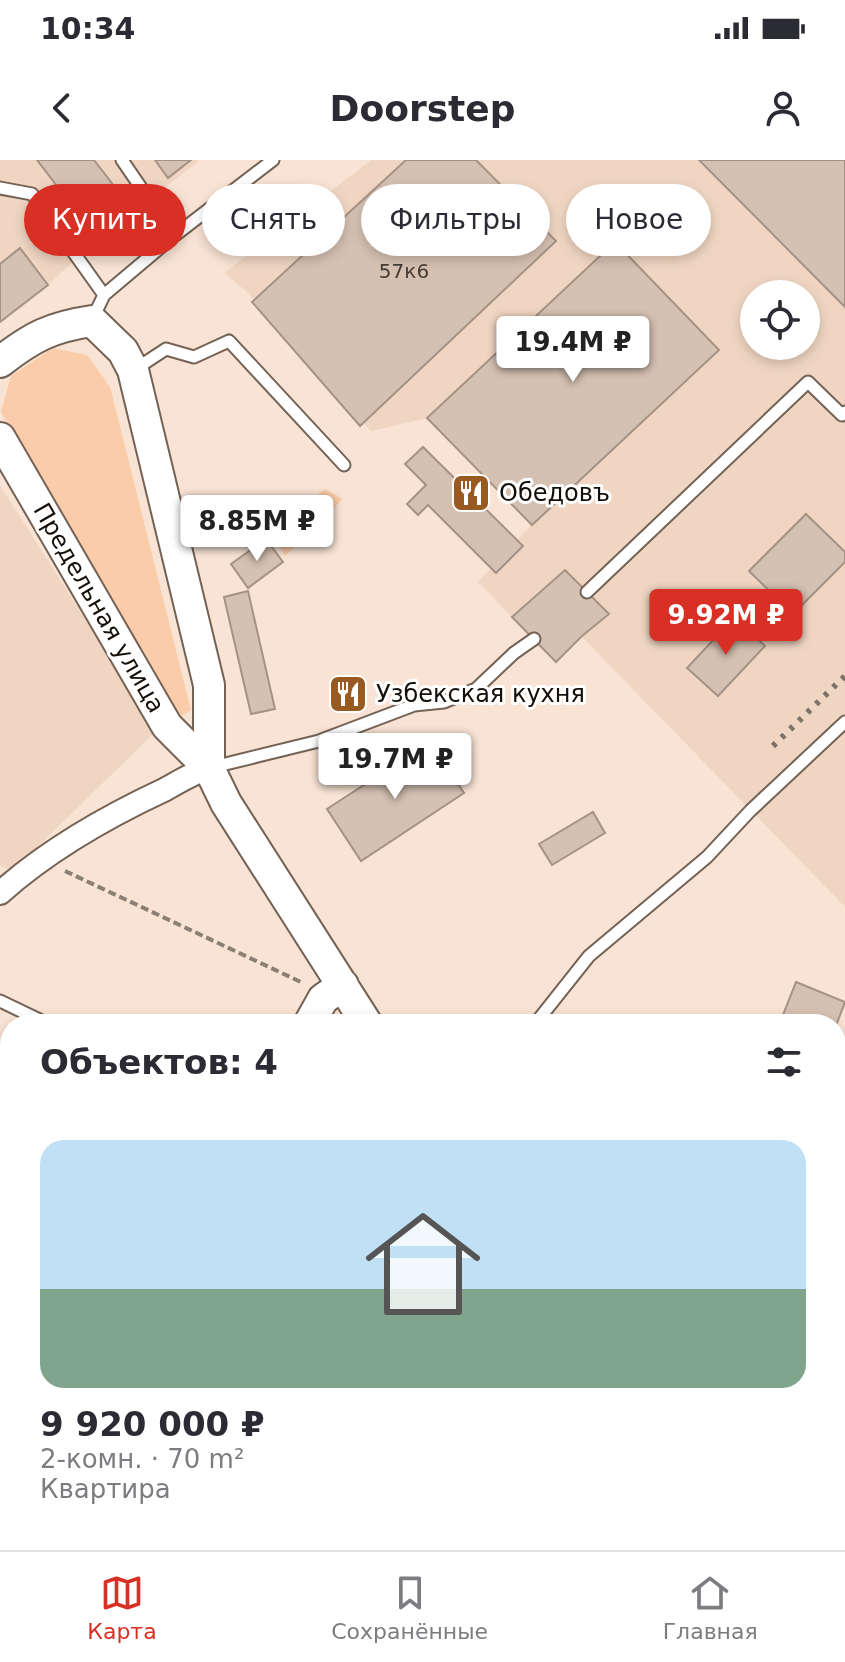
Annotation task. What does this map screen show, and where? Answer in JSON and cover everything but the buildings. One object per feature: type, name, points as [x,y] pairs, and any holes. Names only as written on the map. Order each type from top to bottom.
[{"type":"street","points":[[0,362],[25,342],[98,308]]},
{"type":"street","name":"Предельная улица","points":[[98,308],[133,370],[209,685],[209,768]]},
{"type":"street","name":"Предельная улица","points":[[0,438],[167,726],[209,768],[226,803],[361,1014]]},
{"type":"street","points":[[0,893],[41,860],[120,810],[209,768]]},
{"type":"street","points":[[315,1014],[323,999],[343,985]]},
{"type":"lane","points":[[122,160],[138,184]]},
{"type":"lane","points":[[186,227],[273,160]]},
{"type":"lane","points":[[0,188],[32,194],[98,308],[153,256]]},
{"type":"lane","points":[[133,370],[166,349],[194,357],[229,341],[344,465]]},
{"type":"lane","points":[[587,592],[808,382],[842,415],[845,412]]},
{"type":"lane","points":[[209,768],[319,741],[414,705],[444,702],[476,689],[514,653],[534,639]]},
{"type":"lane","points":[[543,1014],[589,956],[707,857],[750,811],[845,722]]},
{"type":"lane","points":[[0,1001],[27,1014]]},
{"type":"path","points":[[41,860],[306,985]]},
{"type":"shaded area","points":[[0,160],[200,160],[169,184],[24,184],[24,256],[79,256],[0,322]]},
{"type":"shaded area","points":[[371,160],[845,160],[845,907],[582,637],[556,662],[478,582],[531,525],[428,418],[371,431],[246,291],[224,273],[246,256],[345,256],[345,184],[340,184]]},
{"type":"shaded area","points":[[53,348],[87,355],[110,387],[191,710],[177,719],[1,412],[11,376]]},
{"type":"shaded area","points":[[0,485],[156,731],[14,870],[0,866]]},
{"type":"shaded area","points":[[325,489],[343,499],[285,556],[270,532]]},
{"type":"railway","points":[[773,746],[845,676]]},
{"type":"place","name":"Обедовъ","points":[[471,493]]},
{"type":"place","name":"Узбекская кухня","points":[[348,694]]}]
